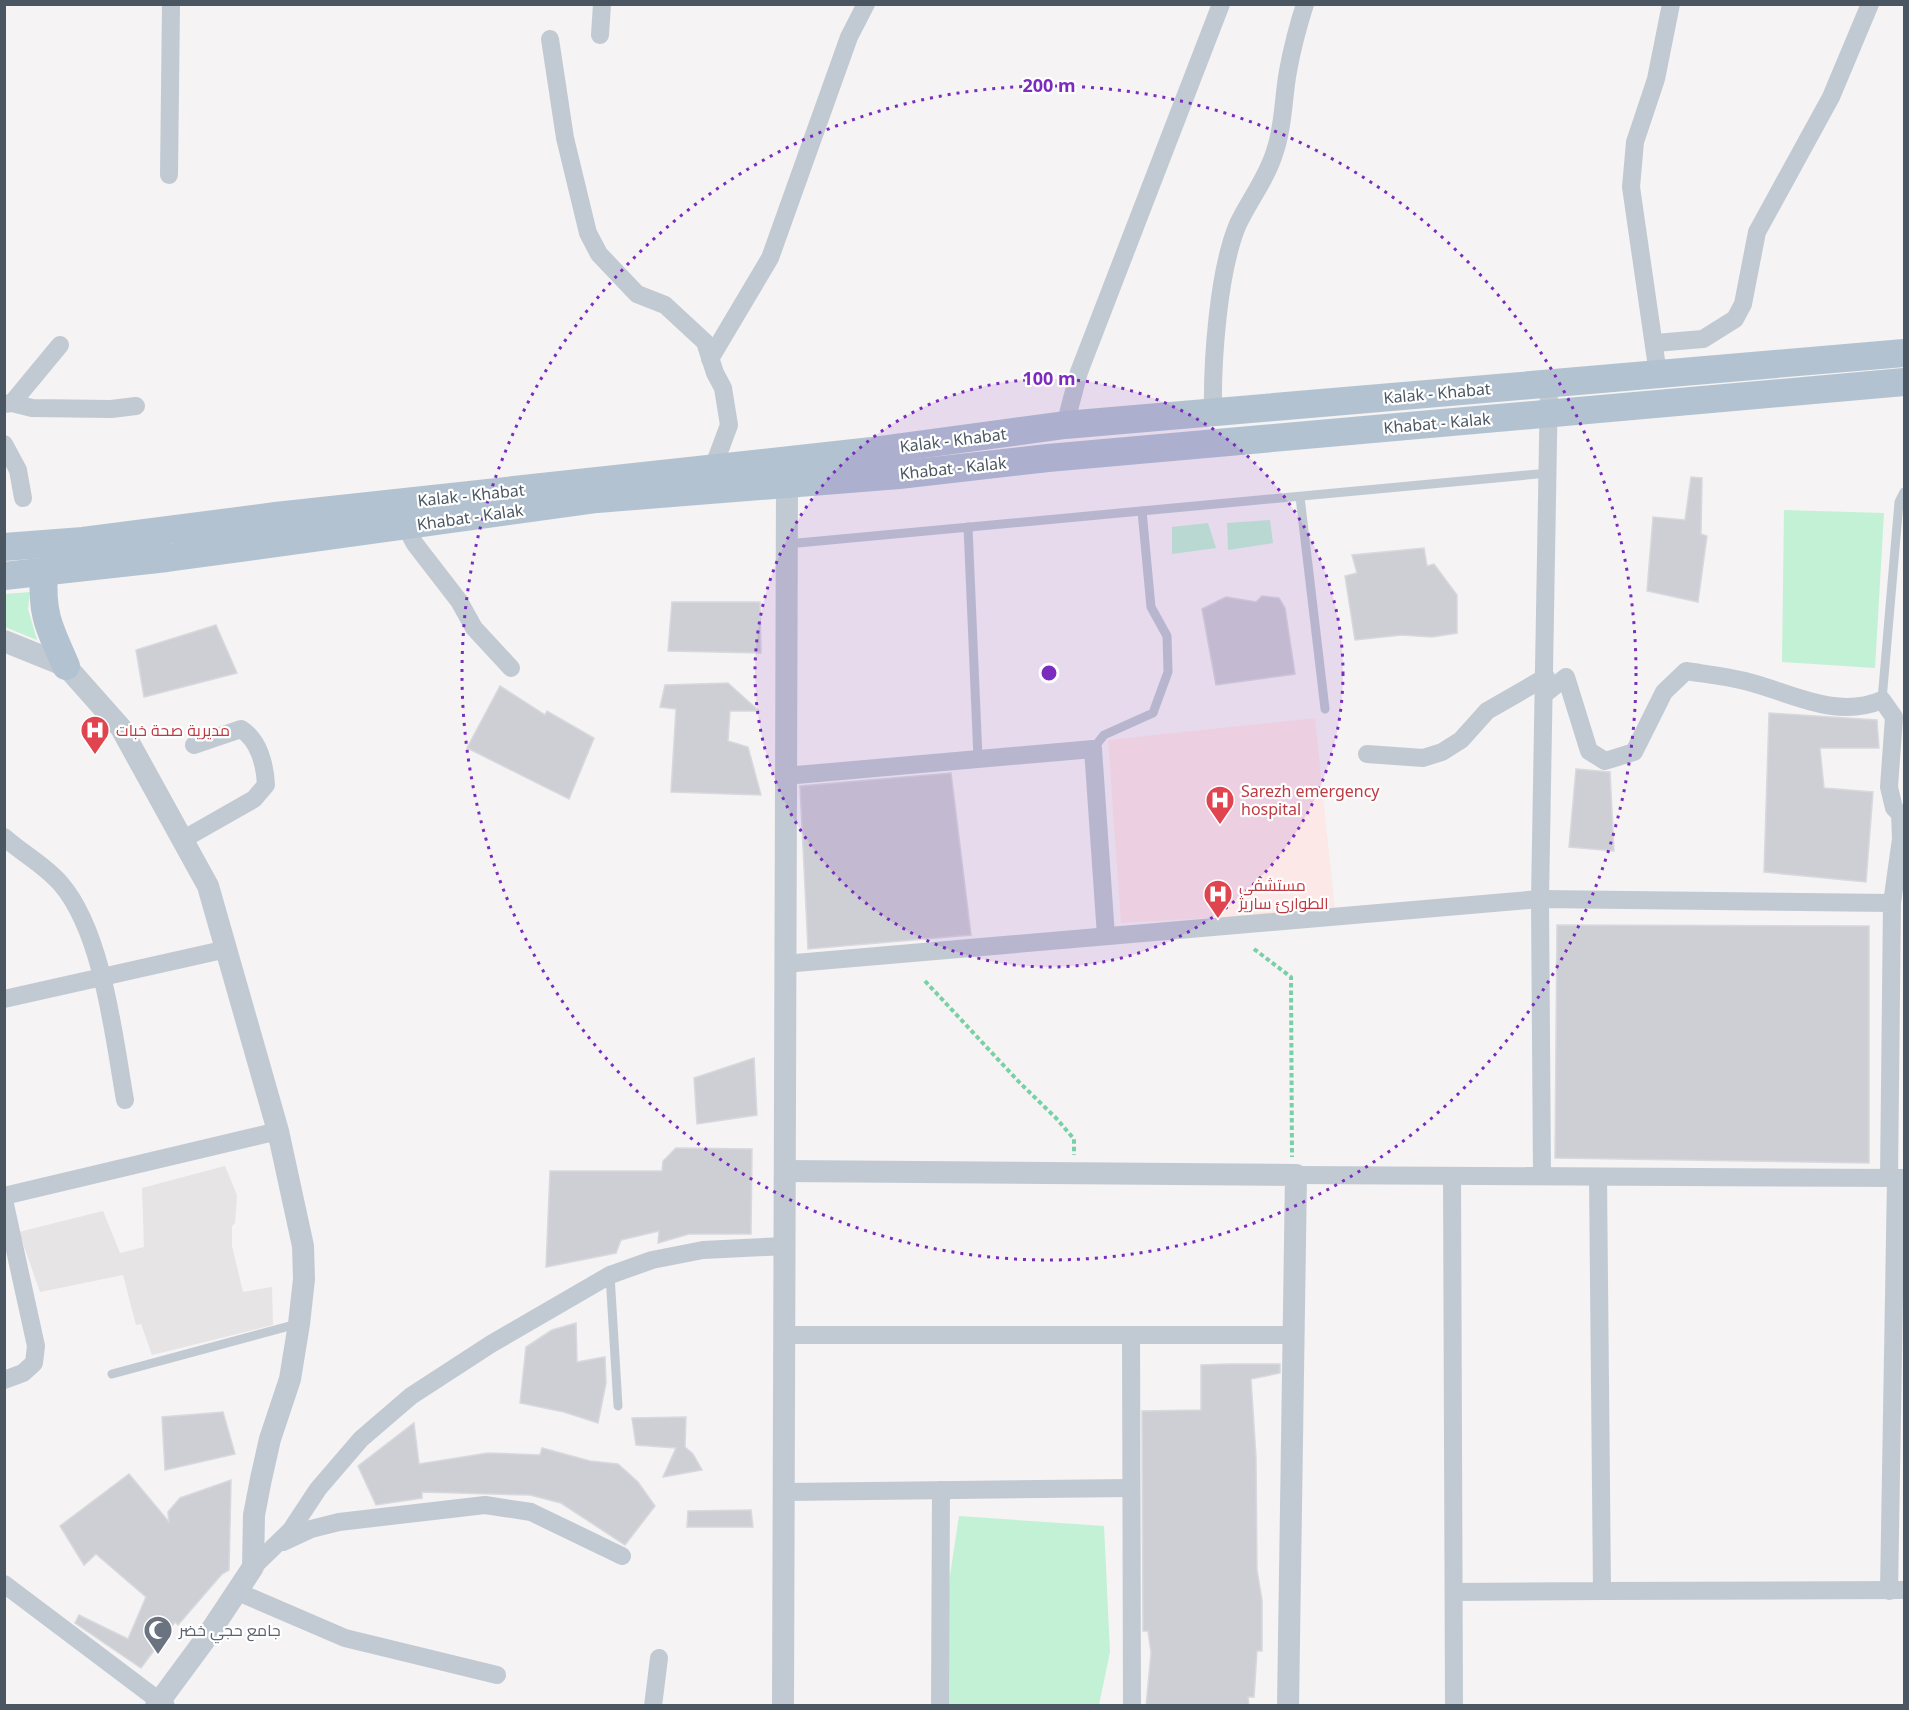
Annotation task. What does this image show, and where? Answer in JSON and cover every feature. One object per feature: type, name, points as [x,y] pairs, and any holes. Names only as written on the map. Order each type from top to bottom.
[{"type":"main road","name":"Kalak - Khabat","points":[[4,547],[83,541],[276,516],[713,468],[1065,425],[1905,353]]},
{"type":"main road","name":"Khabat - Kalak","points":[[4,576],[44,574],[597,499],[787,484],[1905,382]]},
{"type":"main road","points":[[44,574],[42,603],[49,627],[66,666]]},
{"type":"street","points":[[169,175],[171,4]]},
{"type":"street","points":[[600,35],[602,4]]},
{"type":"street","points":[[710,359],[770,258],[849,37],[866,4]]},
{"type":"street","points":[[1065,425],[1079,372],[1221,4]]},
{"type":"street","points":[[1213,413],[1212,365],[1226,271],[1238,225],[1265,179],[1275,154],[1282,128],[1288,72],[1305,4]]},
{"type":"street","points":[[1658,374],[1655,343],[1642,278],[1631,187],[1635,142],[1656,79],[1671,4]]},
{"type":"street","points":[[1655,343],[1702,339],[1735,319],[1743,304],[1757,232],[1831,97],[1870,4]]},
{"type":"street","points":[[550,39],[565,138],[591,240],[611,269],[637,294],[665,305],[689,324],[705,342],[723,388],[729,425],[713,468]]},
{"type":"street","points":[[8,403],[60,345]]},
{"type":"street","points":[[1542,1176],[1540,899],[1550,473],[1549,384]]},
{"type":"street","points":[[8,403],[32,408],[111,409],[136,406]]},
{"type":"street","points":[[4,444],[18,470],[23,498]]},
{"type":"street","points":[[783,1706],[786,1492],[783,1335],[787,484]]},
{"type":"street","points":[[405,526],[415,544],[459,601],[474,628],[511,668]]},
{"type":"street","points":[[4,641],[66,666],[121,728],[208,886],[278,1131],[303,1246],[304,1279],[290,1379],[270,1439],[254,1515],[253,1567]]},
{"type":"street","points":[[1367,753],[1423,758],[1442,752],[1461,740],[1486,711],[1566,676],[1590,751],[1605,761],[1634,752],[1664,692],[1686,671],[1746,681],[1817,705],[1868,706],[1882,700],[1894,717],[1889,787],[1894,808],[1900,814],[1901,839],[1892,903],[1897,1178],[1897,1591],[1454,1592]]},
{"type":"street","points":[[182,840],[254,799],[266,785],[265,769],[252,736],[241,729],[194,745]]},
{"type":"street","points":[[784,776],[1093,749],[1106,936]]},
{"type":"street","points":[[5,839],[40,864],[62,885],[78,910],[104,976],[126,1100]]},
{"type":"street","points":[[784,964],[1540,899],[1892,903]]},
{"type":"street","points":[[4,999],[227,950]]},
{"type":"street","points":[[4,1380],[23,1373],[34,1363],[36,1346],[5,1203],[278,1131]]},
{"type":"street","points":[[785,1171],[1897,1178]]},
{"type":"street","points":[[1288,1706],[1296,1175]]},
{"type":"street","points":[[1452,1176],[1454,1706]]},
{"type":"street","points":[[1598,1177],[1602,1591]]},
{"type":"street","points":[[4,1584],[160,1704],[253,1567],[291,1530],[318,1489],[336,1467],[386,1416],[491,1344],[610,1275],[652,1260],[684,1252],[785,1246]]},
{"type":"street","points":[[783,1335],[1293,1335]]},
{"type":"street","points":[[1131,1335],[1132,1706]]},
{"type":"street","points":[[786,1492],[1131,1488]]},
{"type":"street","points":[[940,1706],[941,1490]]},
{"type":"street","points":[[276,1545],[311,1529],[339,1522],[484,1505],[531,1512],[622,1556]]},
{"type":"street","points":[[238,1592],[345,1638],[497,1675]]},
{"type":"street","points":[[653,1706],[659,1658]]},
{"type":"lane","points":[[787,544],[1550,473]]},
{"type":"lane","points":[[1882,700],[1899,502],[1905,492]]},
{"type":"lane","points":[[1300,496],[1325,709]]},
{"type":"lane","points":[[1093,749],[1104,735],[1153,713],[1168,672],[1167,636],[1151,607],[1142,511]]},
{"type":"lane","points":[[968,527],[978,758]]},
{"type":"lane","points":[[610,1275],[618,1406]]},
{"type":"lane","points":[[112,1374],[299,1324]]},
{"type":"path","points":[[1254,949],[1291,977],[1291,1149],[1296,1175]]},
{"type":"path","points":[[925,981],[1074,1139],[1075,1174]]},
{"type":"shaded area","name":"Sarezh emergency hospital","points":[[1315,718],[1335,911],[1121,923],[1108,740]]},
{"type":"shaded area","points":[[225,1166],[237,1195],[235,1223],[232,1226],[232,1246],[243,1292],[272,1287],[273,1325],[152,1355],[141,1324],[136,1325],[123,1275],[40,1292],[19,1232],[103,1211],[120,1253],[144,1247],[142,1188]]},
{"type":"green space","points":[[1784,510],[1884,513],[1875,668],[1782,662]]},
{"type":"green space","points":[[1270,520],[1273,543],[1228,550],[1227,523]]},
{"type":"green space","points":[[1208,523],[1216,548],[1172,554],[1172,527]]},
{"type":"green space","points":[[30,592],[28,609],[37,640],[5,627],[5,594]]},
{"type":"green space","points":[[959,1516],[1104,1526],[1110,1652],[1099,1705],[949,1706],[944,1615]]},
{"type":"building","points":[[1691,477],[1702,478],[1701,534],[1707,536],[1698,602],[1647,591],[1653,517],[1685,520]]},
{"type":"building","points":[[1424,548],[1427,566],[1434,564],[1457,595],[1457,633],[1432,637],[1402,635],[1355,640],[1345,576],[1357,573],[1352,555]]},
{"type":"building","points":[[1262,596],[1279,598],[1285,608],[1295,674],[1216,685],[1202,609],[1226,597],[1256,602]]},
{"type":"building","points":[[672,602],[760,602],[761,653],[668,651]]},
{"type":"building","points":[[216,625],[237,673],[144,697],[136,650]]},
{"type":"building","points":[[728,683],[759,711],[730,711],[728,741],[748,747],[761,795],[671,792],[676,709],[660,707],[665,685]]},
{"type":"building","points":[[500,686],[545,715],[547,711],[594,738],[569,799],[467,748]]},
{"type":"building","points":[[1769,713],[1877,720],[1879,748],[1820,748],[1824,788],[1873,792],[1866,882],[1764,872]]},
{"type":"building","points":[[1576,769],[1610,772],[1614,851],[1569,847]]},
{"type":"building","points":[[951,773],[971,935],[808,949],[800,786]]},
{"type":"building","points":[[1557,925],[1869,926],[1869,1163],[1555,1158]]},
{"type":"building","points":[[754,1058],[757,1115],[697,1124],[694,1078]]},
{"type":"building","points":[[676,1148],[752,1149],[751,1234],[689,1234],[658,1243],[659,1231],[621,1240],[616,1253],[546,1267],[550,1171],[662,1171],[663,1161]]},
{"type":"building","points":[[576,1323],[577,1362],[605,1357],[606,1383],[598,1423],[564,1412],[520,1403],[526,1347],[552,1330]]},
{"type":"building","points":[[1280,1364],[1280,1373],[1251,1379],[1256,1457],[1257,1570],[1262,1600],[1262,1651],[1257,1651],[1254,1697],[1248,1697],[1249,1706],[1146,1706],[1151,1653],[1148,1631],[1143,1631],[1142,1411],[1201,1410],[1201,1365]]},
{"type":"building","points":[[223,1412],[235,1454],[165,1470],[162,1417]]},
{"type":"building","points":[[686,1417],[685,1447],[693,1454],[702,1470],[663,1477],[676,1448],[636,1445],[632,1418]]},
{"type":"building","points":[[414,1423],[419,1464],[488,1453],[540,1455],[542,1448],[590,1461],[618,1464],[638,1482],[655,1506],[625,1545],[561,1503],[530,1495],[422,1492],[422,1498],[376,1505],[358,1466]]},
{"type":"building","points":[[129,1474],[169,1522],[168,1512],[180,1498],[231,1480],[229,1570],[222,1574],[178,1625],[175,1622],[141,1668],[75,1623],[79,1615],[128,1639],[146,1597],[96,1554],[84,1565],[60,1526]]},
{"type":"building","points":[[751,1510],[753,1527],[687,1527],[688,1511]]},
{"type":"place","name":"مديرية صحة خبات","points":[[95,756]]},
{"type":"place","name":"Sarezh emergency hospital","points":[[1220,826]]},
{"type":"place","name":"مستشفى الطوارئ ساريژ","points":[[1218,920]]},
{"type":"place","name":"جامع حجي خضر","points":[[158,1656]]}]
